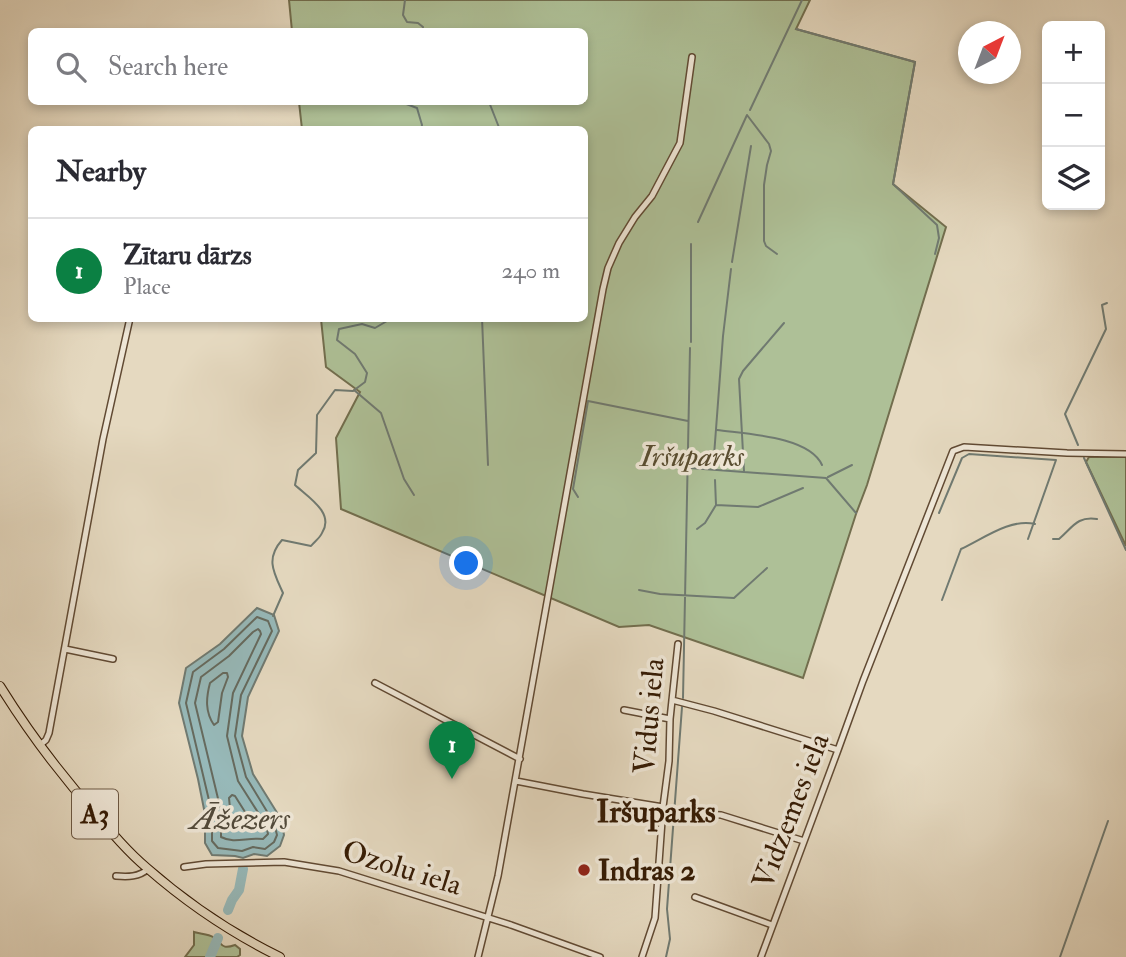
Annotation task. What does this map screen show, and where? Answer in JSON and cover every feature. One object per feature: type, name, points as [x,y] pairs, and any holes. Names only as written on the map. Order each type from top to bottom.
[{"type":"highway","name":"A3","points":[[0,686],[66,780],[118,840],[148,869],[215,919],[280,957]]},
{"type":"street","points":[[478,957],[489,918],[516,781],[603,289],[608,268],[619,243],[652,196],[680,144],[692,57]]},
{"type":"street","points":[[40,745],[49,733],[103,439],[129,322]]},
{"type":"street","name":"Vidzemes iela","points":[[761,957],[863,681],[953,451],[964,447],[1126,454]]},
{"type":"street","name":"Vidus iela","points":[[642,957],[655,918],[669,761],[671,700],[678,644]]},
{"type":"street","points":[[65,649],[113,659]]},
{"type":"street","points":[[375,683],[520,759]]},
{"type":"street","points":[[671,700],[714,710],[838,750]]},
{"type":"street","points":[[624,710],[670,719]]},
{"type":"street","points":[[516,781],[663,807]]},
{"type":"street","points":[[692,813],[721,816],[804,841]]},
{"type":"street","name":"Ozolu iela","points":[[184,867],[284,862],[339,871],[489,918],[600,957]]},
{"type":"street","points":[[116,876],[131,877],[148,869]]},
{"type":"street","points":[[695,897],[772,925]]},
{"type":"green space","name":"Iršuparks","points":[[289,0],[810,0],[796,29],[915,62],[893,184],[946,227],[867,485],[803,678],[649,625],[619,627],[341,509],[336,438],[360,392],[326,367],[321,322],[588,322],[588,126],[302,126],[299,105],[588,105],[588,28],[292,28]]},
{"type":"green space","points":[[1089,457],[1126,457],[1126,546],[1086,462]]},
{"type":"green space","points":[[194,932],[211,936],[225,947],[235,945],[240,949],[240,955],[185,957],[194,945]]},
{"type":"water","name":"Āžezers","points":[[257,608],[274,615],[279,631],[248,697],[242,736],[253,774],[281,819],[284,835],[280,846],[267,856],[254,854],[243,858],[212,855],[205,843],[205,814],[179,703],[186,668],[220,644]]},
{"type":"waterway","points":[[405,0],[403,15],[407,22],[418,23],[423,28]]},
{"type":"waterway","points":[[750,110],[802,0]]},
{"type":"waterway","points":[[796,29],[915,62],[893,184],[937,225],[939,238],[935,254]]},
{"type":"waterway","points":[[409,105],[417,108],[422,126]]},
{"type":"waterway","points":[[490,105],[498,126]]},
{"type":"waterway","points":[[698,222],[747,115],[769,144],[771,151],[764,185],[764,241],[766,246],[777,254]]},
{"type":"waterway","points":[[732,262],[751,146]]},
{"type":"waterway","points":[[691,244],[691,342]]},
{"type":"waterway","points":[[713,469],[731,269]]},
{"type":"waterway","points":[[1078,445],[1065,414],[1106,329],[1102,305],[1107,303]]},
{"type":"waterway","points":[[273,616],[283,593],[272,560],[277,547],[282,540],[311,546],[325,526],[323,512],[295,485],[298,470],[316,453],[317,415],[335,390],[353,391],[365,382],[367,373],[355,354],[337,340],[339,329],[362,324],[375,328],[385,322]]},
{"type":"waterway","points":[[482,322],[488,465]]},
{"type":"waterway","points":[[744,471],[739,379],[784,323]]},
{"type":"waterway","points":[[683,698],[690,348]]},
{"type":"waterway","points":[[354,390],[381,413],[404,479],[414,495]]},
{"type":"waterway","points":[[578,497],[573,489],[588,401],[688,421]]},
{"type":"waterway","points":[[717,430],[790,442],[815,455],[822,465]]},
{"type":"waterway","points":[[939,513],[962,458],[969,454],[1056,460],[1028,539]]},
{"type":"waterway","points":[[1084,458],[1126,550]]},
{"type":"waterway","points":[[828,477],[852,465]]},
{"type":"waterway","points":[[690,468],[826,478],[856,513]]},
{"type":"waterway","points":[[697,529],[705,523],[716,505],[715,480]]},
{"type":"waterway","points":[[716,505],[758,507],[803,488]]},
{"type":"waterway","points":[[1053,539],[1059,539],[1080,521],[1097,519]]},
{"type":"waterway","points":[[942,600],[961,549],[1006,527],[1035,524]]},
{"type":"waterway","points":[[639,590],[660,594],[734,598],[767,568]]},
{"type":"waterway","points":[[666,957],[670,939],[667,909],[682,707]]},
{"type":"waterway","points":[[1060,957],[1108,821]]},
{"type":"waterway","points":[[228,910],[239,890],[243,869]]},
{"type":"waterway","points":[[210,957],[218,938]]},
{"type":"place","name":"Zītaru dārzs","points":[[452,779]]},
{"type":"place","name":"Indras 2","points":[[584,870]]},
{"type":"district","name":"Iršuparks","points":[[656,812]]}]
